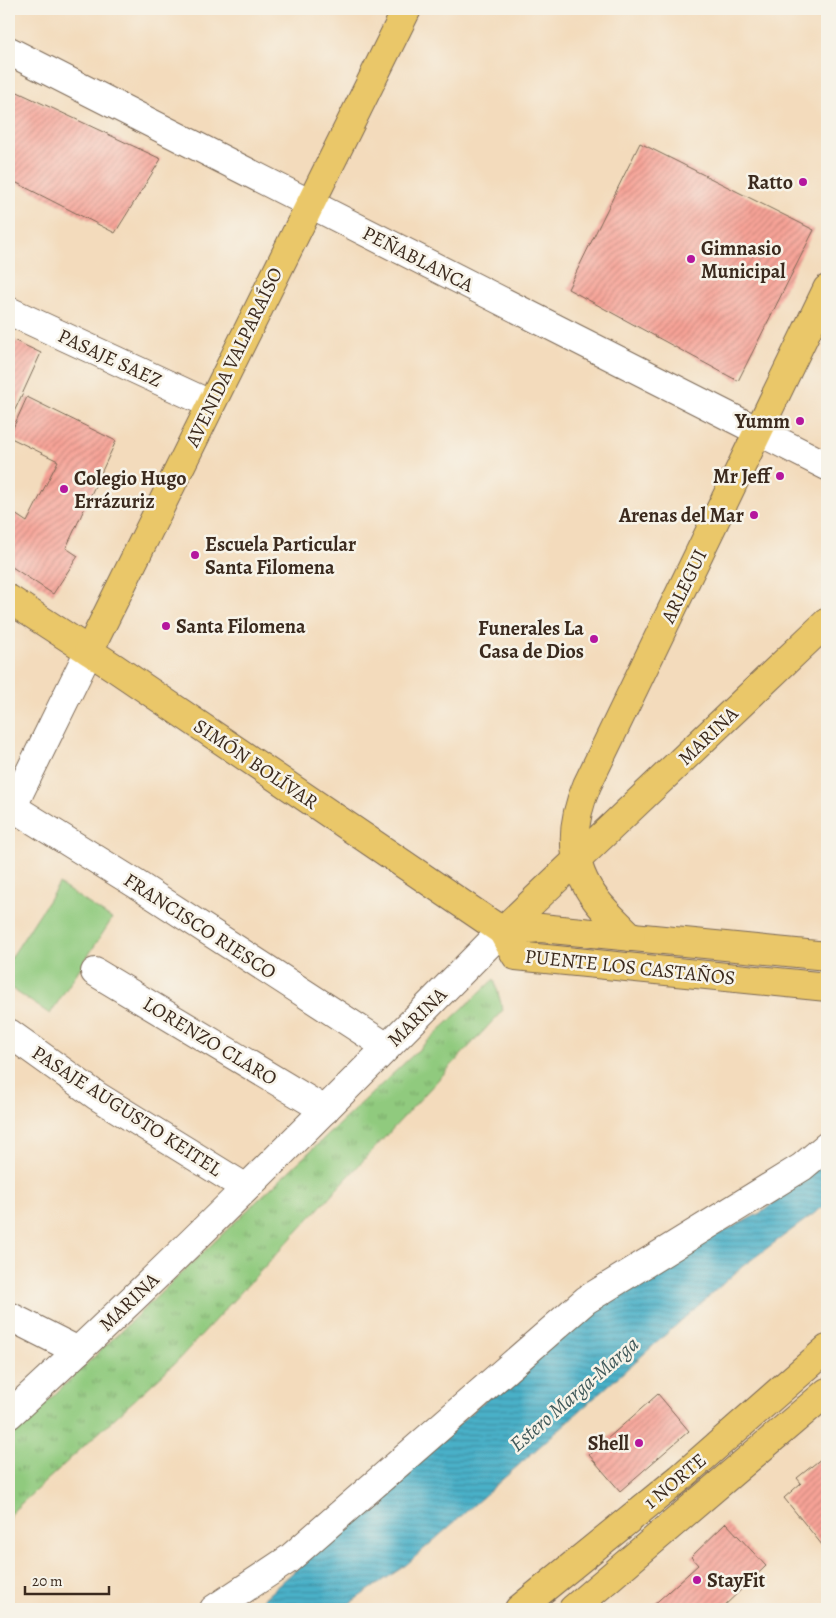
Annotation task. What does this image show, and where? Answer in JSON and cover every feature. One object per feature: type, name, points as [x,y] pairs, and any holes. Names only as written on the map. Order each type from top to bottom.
[{"type":"main road","name":"AVENIDA VALPARAÍSO","points":[[89,651],[407,9]]},
{"type":"main road","name":"ARLEGUI","points":[[631,937],[597,901],[577,860],[574,843],[579,804],[827,289]]},
{"type":"main road","name":"SIMÓN BOLÍVAR","points":[[9,599],[89,651],[502,931]]},
{"type":"main road","name":"MARINA","points":[[502,931],[827,622]]},
{"type":"main road","name":"PUENTE LOS CASTAÑOS","points":[[827,956],[541,928],[502,931],[516,956],[827,987]]},
{"type":"main road","name":"1 NORTE","points":[[519,1609],[680,1478],[827,1350]]},
{"type":"main road","name":"1 NORTE","points":[[574,1609],[827,1392]]},
{"type":"street","name":"PEÑABLANCA","points":[[9,51],[827,466]]},
{"type":"street","name":"PASAJE SAEZ","points":[[9,311],[210,404]]},
{"type":"street","name":"AVENIDA VALPARAÍSO","points":[[10,809],[89,651]]},
{"type":"street","name":"FRANCISCO RIESCO","points":[[10,809],[136,884],[387,1047]]},
{"type":"street","name":"MARINA","points":[[9,1415],[78,1352],[246,1188],[502,931]]},
{"type":"street","name":"LORENZO CLARO","points":[[95,972],[324,1110]]},
{"type":"street","name":"PASAJE AUGUSTO KEITEL","points":[[9,1034],[97,1096],[246,1188]]},
{"type":"street","points":[[214,1609],[289,1559],[586,1300],[802,1167],[827,1146]]},
{"type":"street","points":[[9,1316],[78,1352]]},
{"type":"green space","points":[[59,884],[112,919],[50,1014],[9,987],[9,961]]},
{"type":"green space","points":[[494,979],[503,1010],[176,1362],[12,1512],[9,1523],[9,1438],[256,1202]]},
{"type":"water","name":"Estero Marga-Marga","points":[[827,1160],[827,1204],[743,1266],[406,1565],[341,1609],[252,1609],[608,1290],[762,1212]]},
{"type":"building","points":[[9,88],[161,159],[115,233],[9,179]]},
{"type":"building","name":"Gimnasio Municipal","points":[[640,143],[814,230],[738,381],[568,289]]},
{"type":"building","points":[[9,338],[41,353],[9,423]]},
{"type":"building","points":[[27,397],[116,441],[66,548],[78,556],[53,594],[9,565],[9,510],[27,522],[58,461],[9,437]]},
{"type":"building","name":"Shell","points":[[658,1394],[689,1431],[620,1491],[589,1455]]},
{"type":"building","points":[[827,1454],[827,1551],[784,1498],[801,1483],[797,1478]]},
{"type":"building","points":[[726,1523],[766,1566],[721,1609],[649,1609],[698,1565],[691,1557]]},
{"type":"place","name":"Ratto","points":[[803,182]]},
{"type":"place","name":"Gimnasio Municipal","points":[[691,259]]},
{"type":"place","name":"Yumm","points":[[800,421]]},
{"type":"place","name":"Mr Jeff","points":[[780,476]]},
{"type":"place","name":"Colegio Hugo Errázuriz","points":[[64,489]]},
{"type":"place","name":"Arenas del Mar","points":[[754,515]]},
{"type":"place","name":"Escuela Particular Santa Filomena","points":[[195,555]]},
{"type":"place","name":"Santa Filomena","points":[[166,626]]},
{"type":"place","name":"Funerales La Casa de Dios","points":[[594,639]]},
{"type":"place","name":"Shell","points":[[639,1443]]},
{"type":"place","name":"StayFit","points":[[697,1580]]}]
